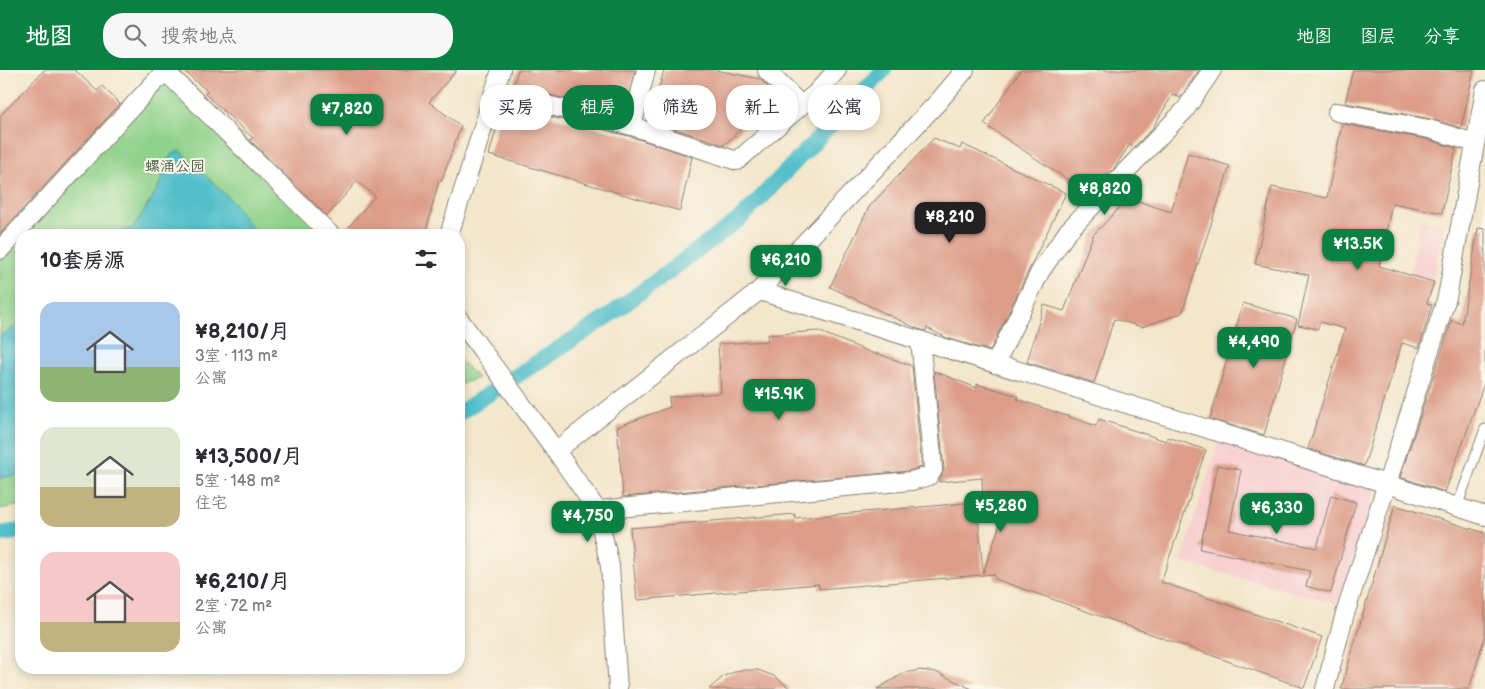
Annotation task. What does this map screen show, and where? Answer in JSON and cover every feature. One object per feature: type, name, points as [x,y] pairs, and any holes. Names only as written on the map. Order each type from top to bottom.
[{"type":"street","points":[[496,85],[501,70]]},
{"type":"street","points":[[634,118],[646,70]]},
{"type":"street","points":[[766,70],[801,105]]},
{"type":"street","points":[[634,127],[737,161],[816,93],[837,70]]},
{"type":"street","points":[[556,451],[759,291],[938,102],[965,70]]},
{"type":"street","points":[[995,364],[1040,272],[1068,231],[1185,110],[1212,70]]},
{"type":"street","points":[[19,229],[164,71],[325,229]]},
{"type":"street","points":[[1325,689],[1344,617],[1447,297],[1485,90]]},
{"type":"street","points":[[1337,112],[1429,129],[1475,143]]},
{"type":"street","points":[[450,229],[482,130]]},
{"type":"street","points":[[0,250],[15,234]]},
{"type":"street","points":[[759,291],[1387,484],[1485,516]]},
{"type":"street","points":[[465,327],[556,451],[596,510],[610,566],[618,689]]},
{"type":"street","points":[[596,510],[911,481],[929,476],[933,470],[920,340]]},
{"type":"lane","points":[[1457,507],[1485,429]]},
{"type":"shaded area","points":[[1420,220],[1444,224],[1433,279],[1410,275]]},
{"type":"shaded area","points":[[1219,441],[1376,489],[1338,604],[1181,562]]},
{"type":"green space","name":"螺涌公园","points":[[178,71],[332,229],[15,229],[15,506],[0,509],[0,232]]},
{"type":"green space","points":[[465,365],[478,378],[465,383]]},
{"type":"water","points":[[180,151],[233,202],[252,229],[130,229],[133,228],[156,192],[171,155]]},
{"type":"water","points":[[15,327],[15,475],[0,478],[0,336]]},
{"type":"building","points":[[44,70],[75,70],[97,91],[102,86],[120,104],[0,234],[0,116]]},
{"type":"building","points":[[183,70],[457,70],[429,102],[461,126],[441,182],[439,180],[427,229],[347,229],[375,196],[357,181],[327,216],[250,140],[253,138],[205,94],[207,91]]},
{"type":"building","points":[[518,70],[635,70],[631,85],[562,85],[562,98],[552,95],[552,85],[513,85]]},
{"type":"building","points":[[664,70],[716,70],[760,79],[766,85],[726,85],[726,130],[740,130],[724,145],[678,130],[716,130],[716,85],[660,85]]},
{"type":"building","points":[[1021,70],[1199,70],[1180,98],[1173,94],[1152,129],[1134,147],[1130,144],[1113,170],[1089,194],[984,124]]},
{"type":"building","points":[[1353,70],[1474,70],[1461,128],[1431,119],[1345,103]]},
{"type":"building","points":[[552,117],[562,120],[562,130],[605,130],[692,157],[680,211],[489,155],[496,130],[552,130]]},
{"type":"building","points":[[1342,124],[1426,139],[1456,148],[1442,213],[1392,203],[1379,266],[1434,282],[1427,303],[1432,305],[1419,348],[1402,343],[1364,466],[1308,449],[1345,329],[1320,322],[1318,329],[1298,325],[1309,275],[1255,264],[1272,187],[1327,198]]},
{"type":"building","points":[[934,138],[960,149],[962,144],[1066,193],[990,351],[947,338],[927,328],[926,331],[918,329],[830,287],[869,207]]},
{"type":"building","points":[[1188,153],[1230,166],[1182,313],[1142,327],[1114,319],[1094,383],[1027,362],[1044,305],[1064,311],[1093,235],[1129,198],[1171,212]]},
{"type":"building","points":[[1478,228],[1485,229],[1485,381],[1445,492],[1400,477],[1452,320],[1462,324]]},
{"type":"building","points":[[1243,303],[1297,319],[1264,435],[1210,419]]},
{"type":"building","points":[[818,331],[877,355],[876,353],[912,366],[922,467],[909,471],[623,497],[617,427],[670,407],[669,397],[721,393],[718,344],[768,341],[767,335]]},
{"type":"building","points":[[934,371],[977,388],[977,384],[1018,396],[1017,399],[1096,426],[1099,419],[1166,441],[1168,437],[1206,450],[1161,582],[1322,637],[1304,688],[995,579],[994,574],[819,589],[819,584],[637,600],[630,528],[795,514],[795,518],[977,502],[983,573],[1005,510],[983,503],[982,478],[939,482],[944,469]]},
{"type":"building","points":[[1217,465],[1241,470],[1229,530],[1317,548],[1331,495],[1356,502],[1331,593],[1306,586],[1310,571],[1200,549]]},
{"type":"building","points":[[1395,505],[1485,533],[1485,636],[1469,689],[1341,689]]},
{"type":"building","points":[[740,670],[758,670],[774,676],[791,689],[709,689],[724,676]]},
{"type":"building","points":[[920,670],[936,672],[972,689],[877,689],[904,673]]},
{"type":"waterway","points":[[465,409],[606,318],[741,218],[884,70]]},
{"type":"waterway","points":[[0,534],[15,532]]}]
